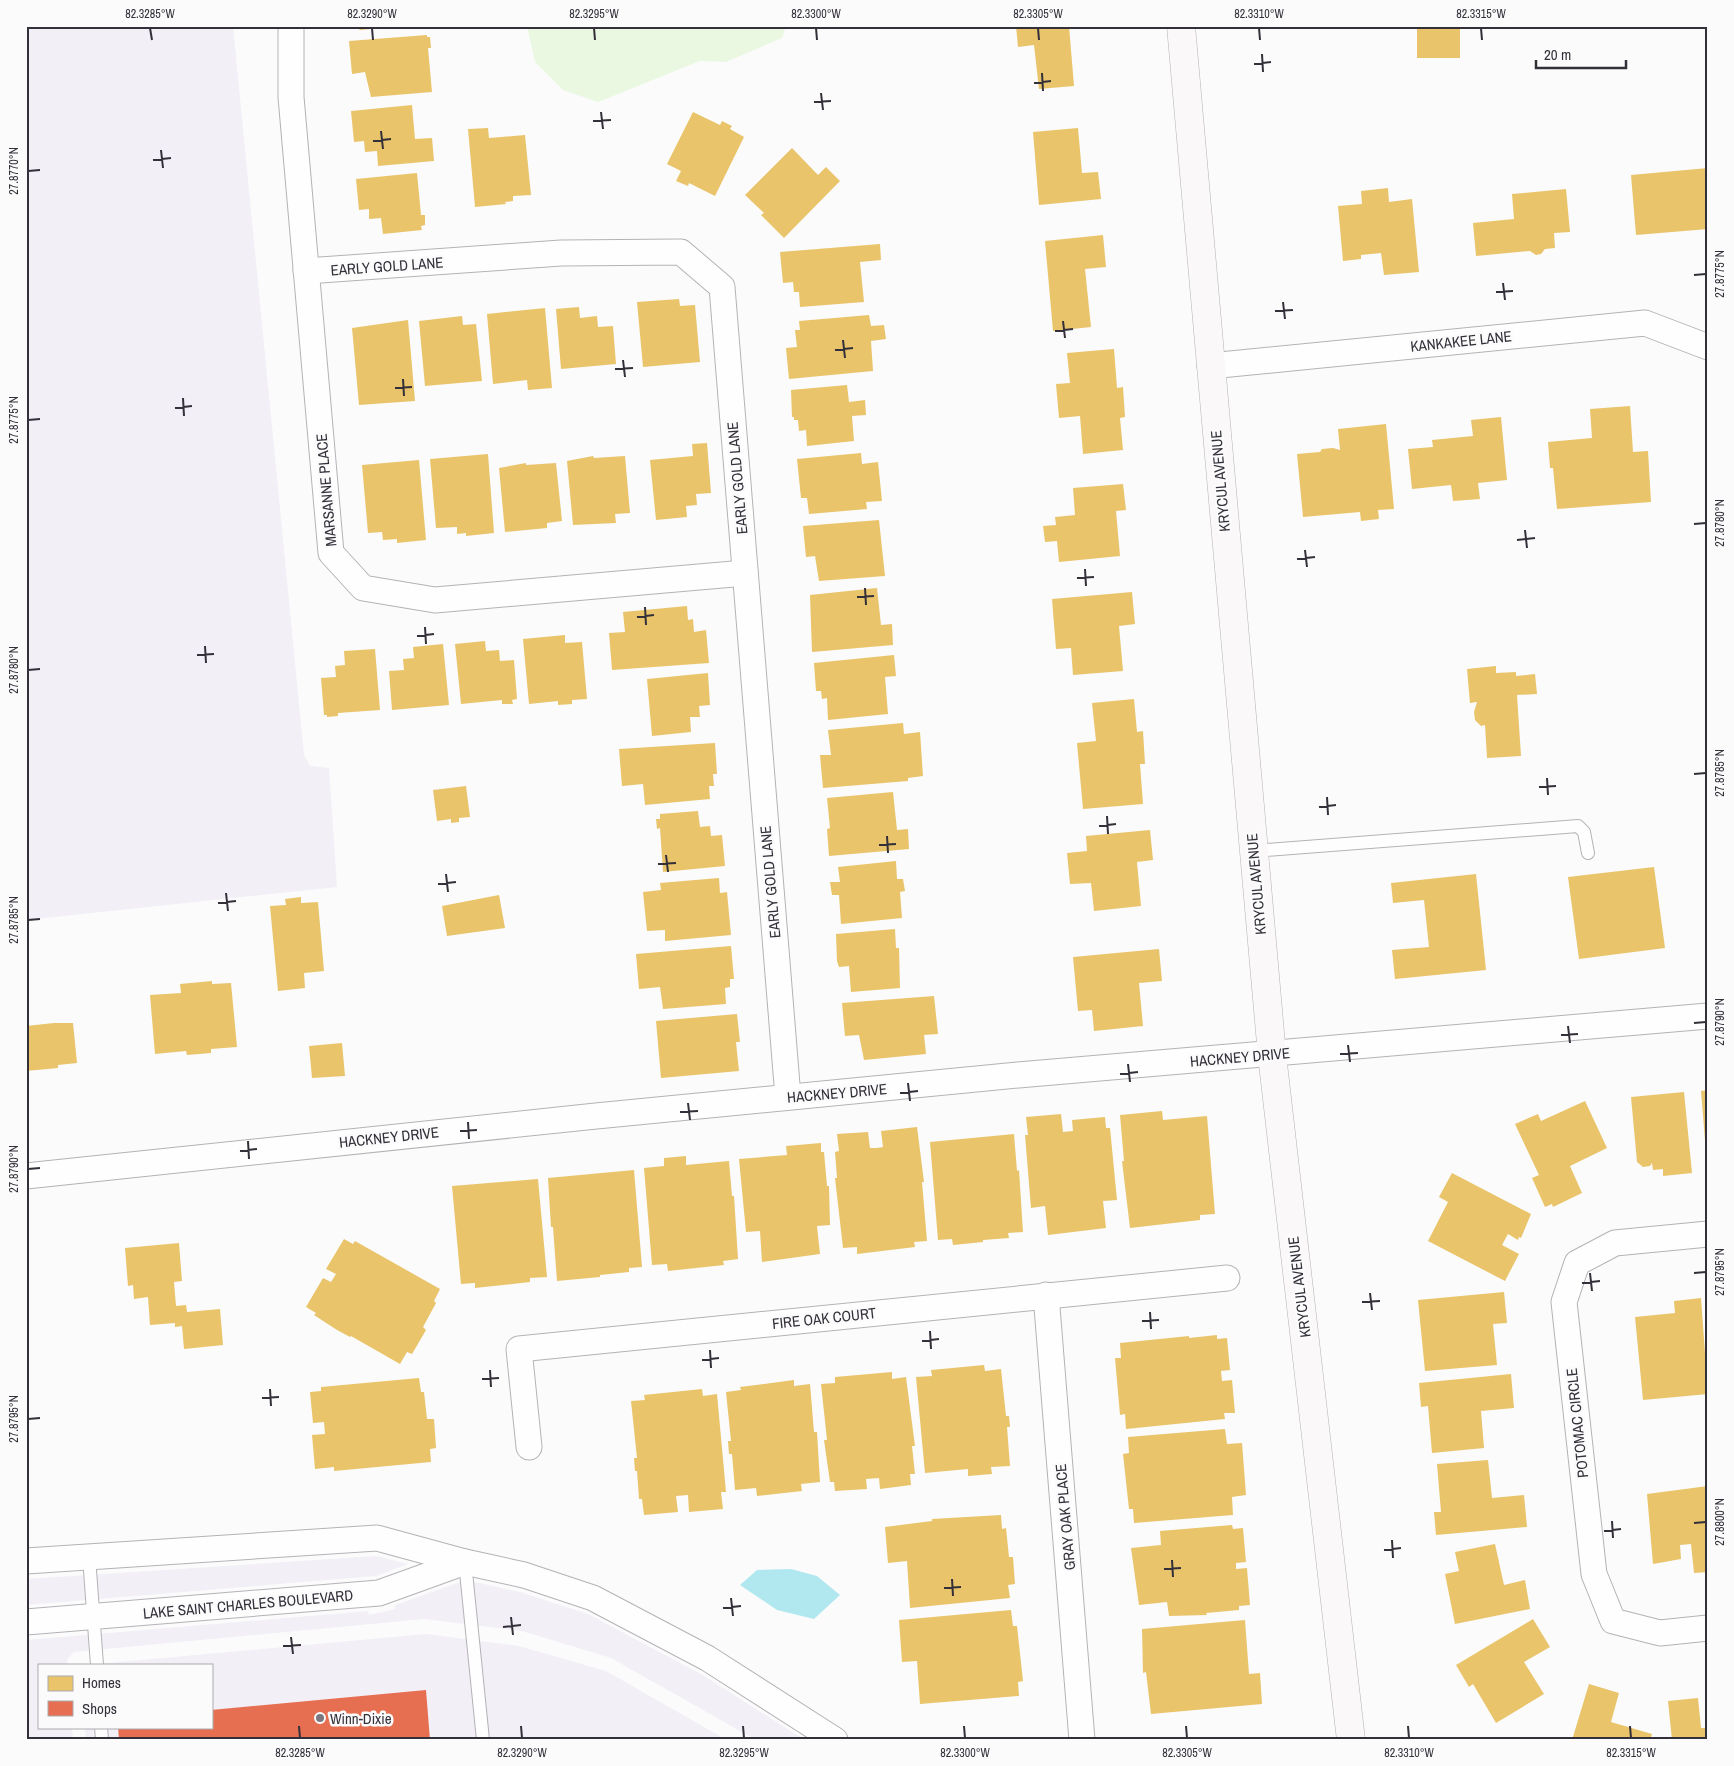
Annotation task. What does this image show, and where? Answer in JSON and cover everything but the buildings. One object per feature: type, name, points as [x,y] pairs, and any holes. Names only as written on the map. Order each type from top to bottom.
[{"type":"street","name":"MARSANNE PLACE","points":[[291,26],[291,97],[331,553],[363,588],[435,600],[745,573]]},
{"type":"street","name":"KRYCUL AVENUE","points":[[1181,26],[1272,1055],[1351,1740]]},
{"type":"street","name":"EARLY GOLD LANE","points":[[306,271],[561,254],[681,252],[722,287],[788,1097]]},
{"type":"street","name":"KANKAKEE LANE","points":[[1210,366],[1644,323],[1708,347]]},
{"type":"street","name":"HACKNEY DRIVE","points":[[26,1176],[1028,1074],[1272,1055],[1708,1016]]},
{"type":"street","name":"POTOMAC CIRCLE","points":[[1708,1234],[1615,1243],[1577,1263],[1564,1302],[1594,1574],[1613,1621],[1660,1633],[1708,1628]]},
{"type":"street","name":"FIRE OAK COURT","points":[[529,1447],[519,1349],[1227,1278]]},
{"type":"street","name":"GRAY OAK PLACE","points":[[1046,1295],[1082,1740]]},
{"type":"street","points":[[26,1561],[378,1538],[465,1562],[524,1575],[593,1598],[707,1658],[836,1740]]},
{"type":"street","name":"LAKE SAINT CHARLES BOULEVARD","points":[[26,1622],[379,1593],[465,1562]]},
{"type":"lane","points":[[1253,851],[1578,826],[1584,832],[1588,853]]},
{"type":"lane","points":[[89,1557],[97,1664]]},
{"type":"lane","points":[[465,1562],[483,1740]]},
{"type":"shaded area","points":[[26,26],[233,26],[304,755],[310,766],[329,768],[337,887],[26,920]]},
{"type":"shaded area","points":[[376,1556],[408,1564],[376,1576],[26,1605],[26,1579]]},
{"type":"shaded area","points":[[466,1580],[520,1592],[588,1614],[701,1674],[805,1740],[756,1740],[611,1658],[522,1631],[424,1619],[74,1652],[68,1658],[67,1664],[38,1664],[38,1728],[72,1728],[73,1740],[26,1740],[26,1640],[368,1611],[369,1615],[395,1609],[395,1605]]},
{"type":"shaded area","points":[[426,1634],[519,1646],[606,1671],[727,1740],[86,1740],[85,1728],[212,1728],[212,1664],[98,1664]]},
{"type":"green space","points":[[527,26],[786,26],[782,38],[726,62],[700,61],[598,102],[563,90],[535,62]]},
{"type":"water","points":[[791,1569],[817,1576],[840,1595],[814,1619],[777,1610],[740,1585],[757,1570]]},
{"type":"place","name":"Winn-Dixie","points":[[320,1718]]}]
